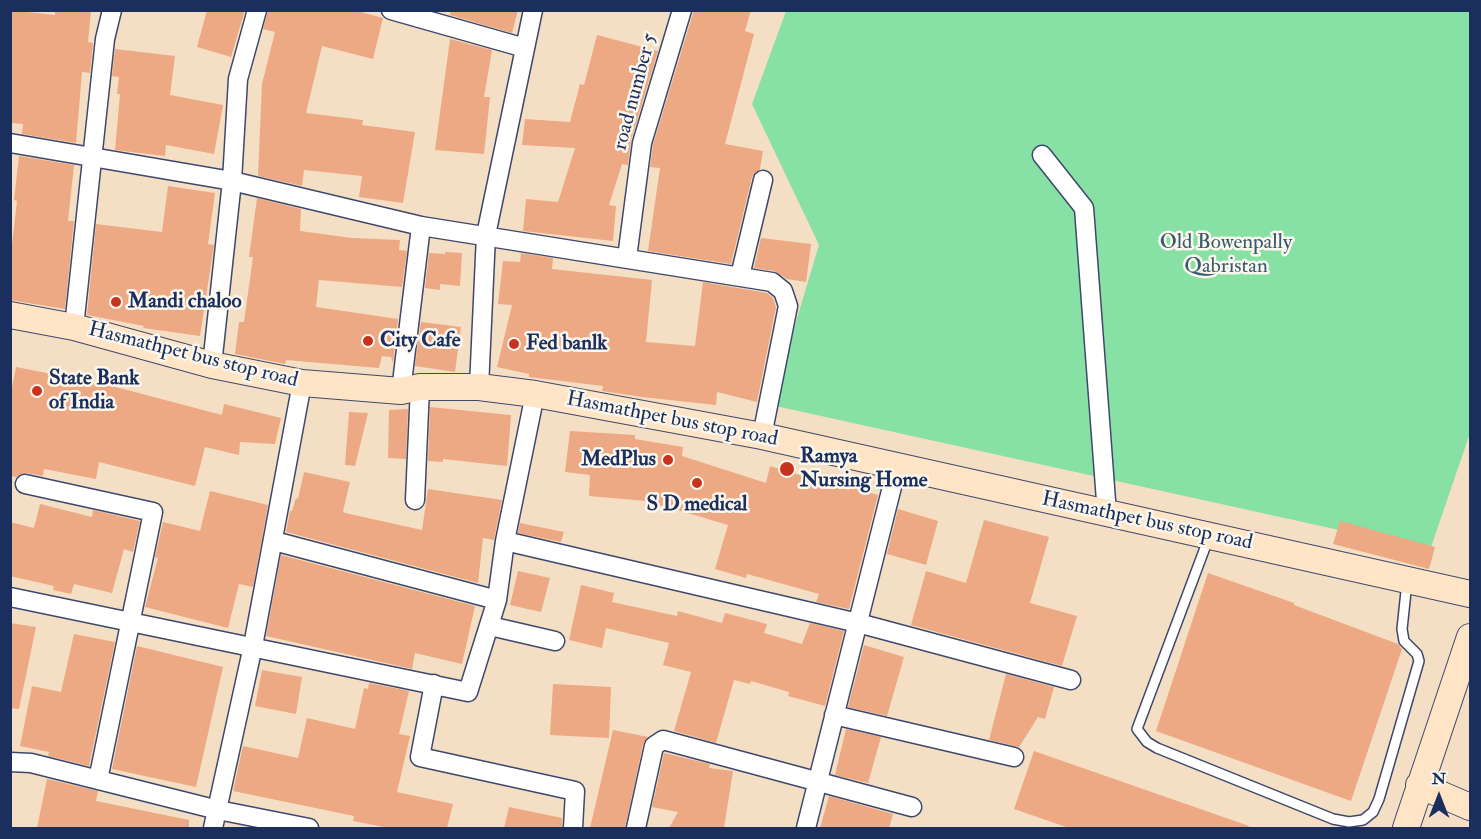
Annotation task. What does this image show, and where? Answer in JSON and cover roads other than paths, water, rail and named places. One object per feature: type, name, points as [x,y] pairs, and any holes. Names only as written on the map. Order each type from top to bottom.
[{"type":"street","points":[[74,327],[105,39],[112,10]]},
{"type":"street","points":[[212,365],[232,181],[238,79],[256,10]]},
{"type":"street","points":[[391,10],[525,48]]},
{"type":"street","points":[[479,387],[486,235],[533,10]]},
{"type":"street","name":"road number 5","points":[[627,258],[642,143],[682,10]]},
{"type":"street","points":[[10,143],[232,181],[421,226],[740,276],[780,286],[788,306],[762,436]]},
{"type":"street","points":[[1042,155],[1084,208],[1107,514]]},
{"type":"street","points":[[740,276],[763,180]]},
{"type":"street","points":[[415,500],[410,389],[421,226]]},
{"type":"street","name":"Hasmathpet bus stop road","points":[[10,315],[74,327],[212,365],[302,383],[410,389],[479,387],[536,394],[762,436],[1470,594]]},
{"type":"street","points":[[213,828],[274,541],[302,383]]},
{"type":"street","points":[[10,597],[468,692],[490,626],[496,600],[505,541],[536,394]]},
{"type":"street","points":[[806,828],[897,467]]},
{"type":"street","points":[[25,484],[153,512],[98,780]]},
{"type":"street","points":[[274,541],[496,600]]},
{"type":"street","points":[[505,541],[858,623],[1071,680]]},
{"type":"street","points":[[490,626],[555,641]]},
{"type":"street","points":[[1406,828],[1470,637]]},
{"type":"street","points":[[434,684],[420,757],[575,791],[573,828]]},
{"type":"street","points":[[834,715],[1014,757]]},
{"type":"street","points":[[636,828],[654,746],[663,740],[912,807]]},
{"type":"street","points":[[10,762],[31,763],[218,810],[309,828]]},
{"type":"street","points":[[1419,785],[1470,807]]},
{"type":"lane","points":[[1209,536],[1137,729],[1147,742],[1157,748],[1333,819],[1349,822],[1363,820],[1373,812],[1378,799],[1419,661],[1417,654],[1404,641],[1402,629],[1408,580]]},
{"type":"place","name":"Mandi chaloo","points":[[116,302]]},
{"type":"place","name":"City Cafe","points":[[368,341]]},
{"type":"place","name":"Fed banlk","points":[[514,344]]},
{"type":"place","name":"State Bank of India","points":[[37,391]]},
{"type":"place","name":"MedPlus","points":[[668,460]]},
{"type":"place","name":"Ramya Nursing Home","points":[[787,469]]},
{"type":"place","name":"S D medical","points":[[697,483]]},
{"type":"park label","name":"Old Bowenpally Qabristan","points":[[1226,255]]}]
